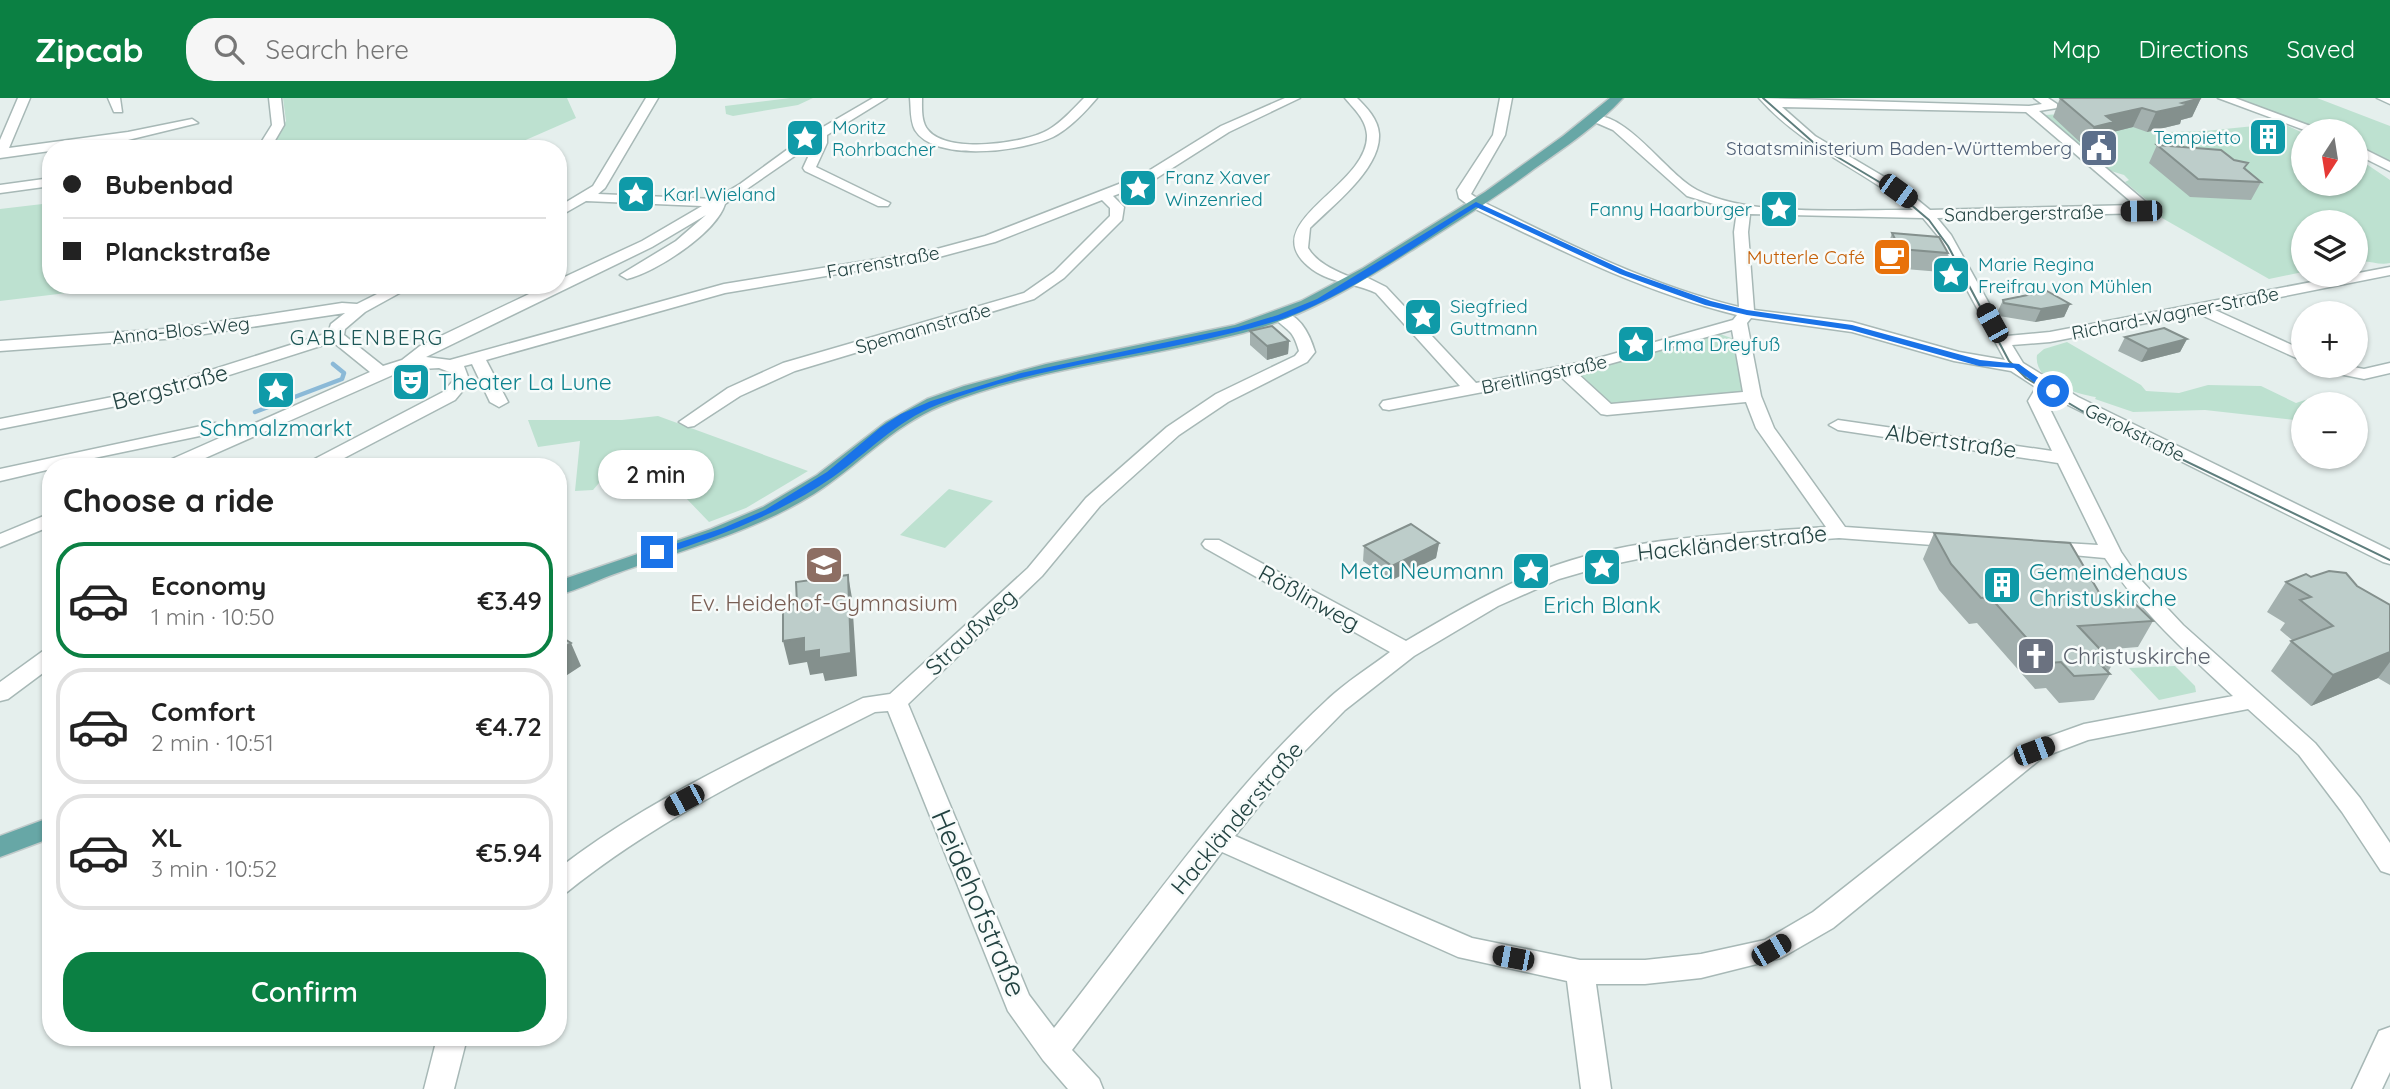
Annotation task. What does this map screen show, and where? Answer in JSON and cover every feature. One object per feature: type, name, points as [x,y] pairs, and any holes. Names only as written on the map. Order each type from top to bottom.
[{"type":"main road","points":[[567,585],[585,576],[726,530],[768,512],[831,474],[884,429],[934,402],[1021,376],[1239,329],[1320,300],[1476,204],[1594,118],[1617,98]]},
{"type":"main road","points":[[0,847],[42,831]]},
{"type":"street","points":[[0,154],[24,98]]},
{"type":"street","points":[[270,140],[279,128],[279,111],[275,98]]},
{"type":"street","points":[[567,208],[586,197],[604,179],[651,98]]},
{"type":"street","points":[[567,283],[606,265],[719,203],[821,134],[881,98]]},
{"type":"street","points":[[916,98],[919,125],[925,135],[946,144],[984,147],[1016,145],[1052,133],[1091,98]]},
{"type":"street","name":"Farrenstraße","points":[[407,364],[450,365],[724,289],[948,251],[990,239],[1106,196],[1166,169],[1235,123],[1294,98]]},
{"type":"street","points":[[1351,98],[1369,117],[1374,132],[1373,148],[1365,164],[1303,227],[1300,240],[1302,250],[1313,264],[1381,290],[1472,389]]},
{"type":"street","points":[[1476,204],[1464,195],[1464,190],[1497,139],[1504,120],[1506,98]]},
{"type":"street","points":[[1769,101],[2029,109],[2047,109],[2053,106],[2040,98]]},
{"type":"street","points":[[2224,98],[2291,122]]},
{"type":"street","points":[[2383,98],[2390,101]]},
{"type":"street","points":[[1769,101],[1824,149],[1889,186],[1927,214],[1944,235],[2016,366]]},
{"type":"street","name":"Sandbergerstraße","points":[[1594,118],[1617,127],[1670,176],[1692,192],[1744,209],[1927,214],[2074,213],[2147,209],[2029,109]]},
{"type":"street","points":[[100,140],[192,124]]},
{"type":"street","points":[[821,134],[821,143],[809,168],[883,203]]},
{"type":"street","points":[[0,154],[42,148]]},
{"type":"street","points":[[2368,155],[2390,167]]},
{"type":"street","points":[[0,189],[42,183]]},
{"type":"street","name":"Spemannstraße","points":[[688,422],[734,392],[789,367],[1001,306],[1041,290],[1116,218],[1117,207],[1106,196]]},
{"type":"street","points":[[586,197],[719,203]]},
{"type":"street","points":[[627,275],[667,254],[716,214],[719,203]]},
{"type":"street","name":"Gerokstraße","points":[[1476,204],[1623,272],[1743,318],[1852,327],[1979,363],[2016,366],[2053,391],[2390,558]]},
{"type":"street","points":[[1744,209],[1741,232],[1743,318],[1752,396],[1765,428],[1839,532]]},
{"type":"street","name":"Richard-Wagner-Straße","points":[[2001,341],[2025,341],[2390,271]]},
{"type":"street","points":[[382,373],[358,358],[355,352],[336,336],[337,327],[360,309],[389,294]]},
{"type":"street","points":[[191,458],[407,364],[426,349],[544,294]]},
{"type":"street","name":"Anna-Blos-Weg","points":[[0,346],[178,333],[342,308],[360,309]]},
{"type":"street","points":[[2199,308],[2291,350]]},
{"type":"street","name":"Straußweg","points":[[896,702],[1035,572],[1093,502],[1173,431],[1222,398],[1301,359],[1307,352],[1306,341],[1294,324],[1281,316]]},
{"type":"street","name":"Breitlingstraße","points":[[1388,405],[1566,372],[1743,318]]},
{"type":"street","name":"Bergstraße","points":[[0,425],[151,394],[336,336]]},
{"type":"street","points":[[477,358],[499,402]]},
{"type":"street","points":[[331,458],[457,390],[462,382],[459,371],[450,365]]},
{"type":"street","points":[[2368,373],[2390,368]]},
{"type":"street","points":[[1566,372],[1607,410],[1752,396]]},
{"type":"street","points":[[2053,391],[2040,395],[2037,401],[2111,552],[2132,583],[2175,630],[2307,749],[2351,805],[2390,864]]},
{"type":"street","name":"Albertstraße","points":[[1838,425],[2064,458]]},
{"type":"street","points":[[78,458],[215,428],[242,436]]},
{"type":"street","points":[[0,475],[42,466]]},
{"type":"street","points":[[0,541],[42,523]]},
{"type":"street","name":"Hackländerstraße","points":[[1054,1051],[1217,839],[1285,756],[1337,704],[1406,651],[1491,601],[1525,585],[1601,560],[1686,543],[1839,532],[1973,542]]},
{"type":"street","name":"Rößlinweg","points":[[1212,544],[1406,651]]},
{"type":"street","points":[[2027,546],[2111,552]]},
{"type":"street","points":[[0,693],[42,663]]},
{"type":"street","points":[[1217,839],[1468,949],[1580,972],[1645,972],[1701,966],[1771,950],[1822,920],[2034,751],[2084,732],[2252,700]]},
{"type":"street","points":[[567,877],[631,829],[722,779],[871,704],[896,702]]},
{"type":"street","name":"Heidehofstraße","points":[[896,702],[1018,1002],[1054,1051],[1087,1089]]},
{"type":"street","points":[[1580,972],[1595,1089]]},
{"type":"street","points":[[2367,1089],[2390,1040]]},
{"type":"street","points":[[439,1089],[450,1046]]},
{"type":"green space","points":[[283,98],[567,98],[576,118],[526,140],[276,140],[286,121]]},
{"type":"green space","points":[[813,98],[798,105],[733,116],[726,114],[725,106]]},
{"type":"green space","points":[[2232,98],[2317,98],[2390,126],[2390,161],[2368,150],[2368,119],[2292,119]]},
{"type":"green space","points":[[2106,112],[2165,132],[2284,124],[2291,127],[2291,196],[2368,196],[2368,165],[2390,180],[2390,263],[2368,262],[2368,210],[2291,210],[2291,274],[2269,279],[2155,214],[2160,211],[2125,182],[2129,180],[2124,175],[2111,171],[2043,115]]},
{"type":"green space","points":[[42,204],[42,294],[58,294],[0,301],[0,209]]},
{"type":"green space","points":[[1711,331],[1743,342],[1752,396],[1607,410],[1566,372]]},
{"type":"green space","points":[[2067,342],[2141,385],[2146,391],[2179,393],[2208,385],[2261,386],[2291,401],[2291,420],[2205,410],[2133,412],[2095,399],[2096,397],[2068,390],[2049,379],[2038,364],[2037,355],[2044,349]]},
{"type":"green space","points":[[658,416],[808,471],[746,508],[709,522],[685,497],[605,476],[593,490],[575,491],[580,441],[538,447],[528,420],[622,420]]},
{"type":"green space","points":[[949,489],[993,501],[945,548],[900,535]]},
{"type":"green space","points":[[2175,666],[2195,686],[2196,692],[2159,700],[2129,668]]},
{"type":"building","points":[[2060,98],[2201,98],[2182,103],[2189,105],[2156,112],[2142,108],[2106,116],[2114,122],[2094,127]]},
{"type":"building","points":[[2157,145],[2221,150],[2234,160],[2248,163],[2244,168],[2261,182],[2198,179]]},
{"type":"building","points":[[1892,233],[1939,237],[1948,253],[1900,249]]},
{"type":"building","points":[[2047,291],[2070,304],[2041,309],[2004,303],[2003,300]]},
{"type":"building","points":[[1272,326],[1289,341],[1267,346],[1250,331]]},
{"type":"building","points":[[2164,328],[2187,339],[2148,349],[2125,337]]},
{"type":"building","points":[[1411,524],[1439,543],[1392,566],[1364,546]]},
{"type":"building","points":[[1934,533],[2070,543],[2100,594],[2124,593],[2153,621],[2078,626],[2113,663],[2100,664],[2110,674],[2074,676],[2061,662],[2049,663],[1990,597],[1981,598],[1951,564]]},
{"type":"building","points":[[2329,571],[2346,573],[2357,586],[2390,605],[2390,652],[2333,675],[2291,641],[2333,626],[2300,600],[2311,597],[2286,582],[2306,574],[2311,577]]},
{"type":"building","points":[[848,575],[851,653],[819,658],[819,650],[804,652],[804,638],[783,641],[783,605],[797,604],[796,582]]},
{"type":"waterway","points":[[255,412],[342,379],[344,373],[333,364]]},
{"type":"tram line","points":[[1763,98],[1814,143],[1896,192],[1929,220],[1948,246],[2009,361],[2026,378],[2082,411],[2390,560]]},
{"type":"place","name":"Tempietto","points":[[2268,137]]},
{"type":"place","name":"Moritz Rohrbacher","points":[[805,138]]},
{"type":"place","name":"Staatsministerium Baden-Württemberg","points":[[2099,148]]},
{"type":"place","name":"Franz Xaver Winzenried","points":[[1138,188]]},
{"type":"place","name":"Karl Wieland","points":[[636,194]]},
{"type":"place","name":"Fanny Haarburger","points":[[1779,209]]},
{"type":"place","name":"Mutterle Café","points":[[1892,257]]},
{"type":"place","name":"Marie Regina Freifrau von Mühlen","points":[[1951,275]]},
{"type":"place","name":"Siegfried Guttmann","points":[[1423,317]]},
{"type":"place","name":"Irma Dreyfuß","points":[[1636,344]]},
{"type":"place","name":"Theater La Lune","points":[[411,382]]},
{"type":"place","name":"Schmalzmarkt","points":[[276,390]]},
{"type":"place","name":"Ev. Heidehof-Gymnasium","points":[[824,565]]},
{"type":"place","name":"Erich Blank","points":[[1602,567]]},
{"type":"place","name":"Meta Neumann","points":[[1531,571]]},
{"type":"place","name":"Gemeindehaus Christuskirche","points":[[2002,585]]},
{"type":"place","name":"Christuskirche","points":[[2036,656]]},
{"type":"district","name":"GABLENBERG","points":[[367,338]]},
{"type":"route","points":[[657,552],[726,530],[768,512],[831,474],[884,429],[934,402],[1021,376],[1239,329],[1281,316],[1320,300],[1476,204],[1623,272],[1708,303],[1747,313],[1852,327],[1979,363],[2016,366],[2053,391]]}]
